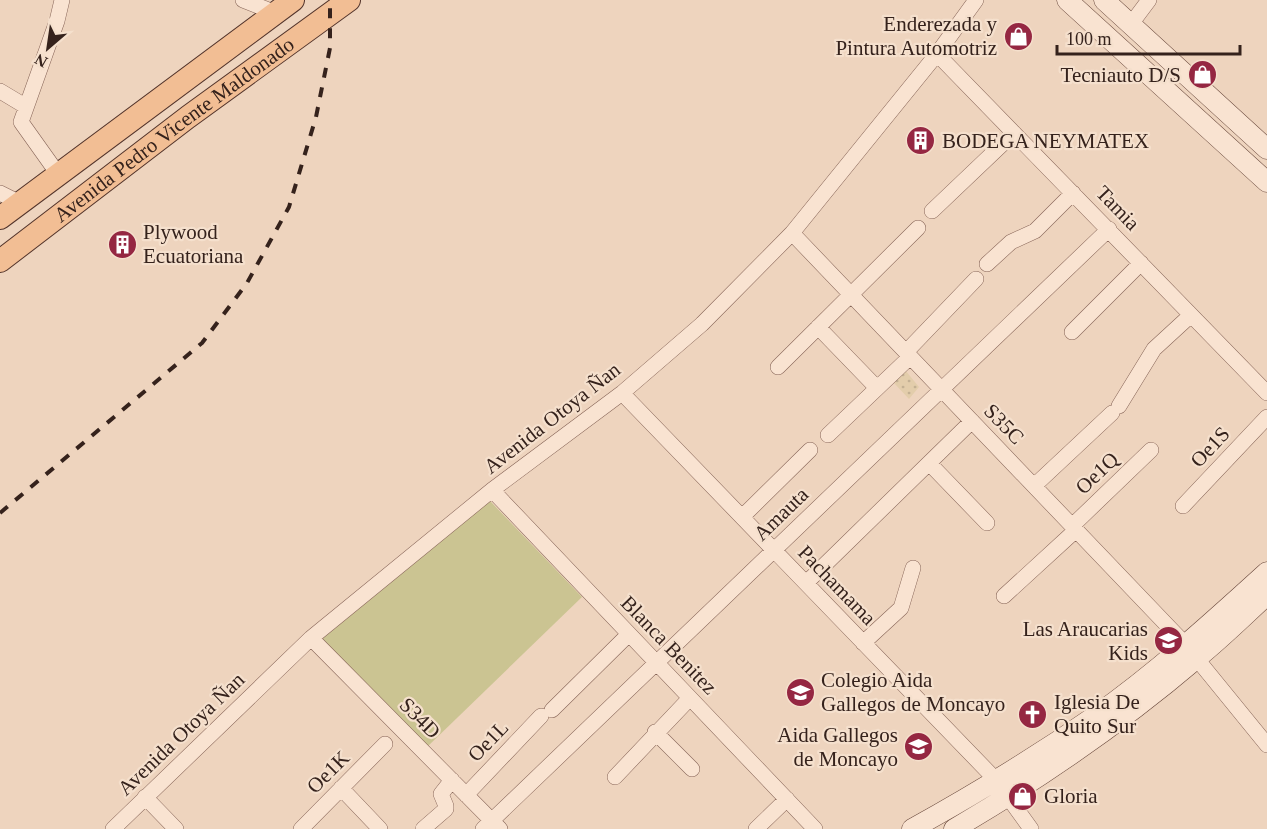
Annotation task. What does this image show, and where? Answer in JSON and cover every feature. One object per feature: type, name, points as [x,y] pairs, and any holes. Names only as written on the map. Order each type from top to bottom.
[{"type":"main road","name":"Avenida Pedro Vicente Maldonado","points":[[0,261],[188,117],[349,0]]},
{"type":"main road","name":"Avenida Pedro Vicente Maldonado","points":[[0,218],[10,198],[58,174],[284,7]]},
{"type":"street","points":[[58,174],[21,122],[57,21],[62,0]]},
{"type":"street","points":[[243,0],[284,7]]},
{"type":"street","name":"Avenida Otoya Ñan","points":[[113,829],[311,638],[492,490],[622,393],[702,324],[792,233],[937,54],[976,0]]},
{"type":"street","points":[[1067,0],[1267,182]]},
{"type":"street","points":[[1104,0],[1267,149]]},
{"type":"street","points":[[1131,24],[1149,0]]},
{"type":"street","name":"Tamia","points":[[937,54],[1267,393]]},
{"type":"street","points":[[0,91],[25,106]]},
{"type":"street","points":[[932,212],[1014,133]]},
{"type":"street","points":[[987,264],[1011,242],[1035,231],[1073,193]]},
{"type":"street","points":[[778,367],[918,228]]},
{"type":"street","name":"Amauta","points":[[492,826],[656,662],[1109,229]]},
{"type":"street","name":"S35C","points":[[792,233],[1191,652],[1267,745]]},
{"type":"street","points":[[1072,332],[1141,263]]},
{"type":"street","points":[[828,435],[878,388],[976,279]]},
{"type":"street","points":[[1034,486],[1115,410],[1154,349],[1191,315]]},
{"type":"street","points":[[818,327],[878,388]]},
{"type":"street","name":"Pachamama","points":[[622,393],[1002,789],[1031,829]]},
{"type":"street","name":"Oe1S","points":[[1184,506],[1267,417]]},
{"type":"street","points":[[806,583],[972,421]]},
{"type":"street","points":[[742,517],[810,450]]},
{"type":"street","name":"Oe1Q","points":[[1004,596],[1151,450]]},
{"type":"street","points":[[929,463],[987,523]]},
{"type":"street","name":"Blanca Benitez","points":[[492,490],[815,829]]},
{"type":"street","points":[[863,643],[901,608],[913,568]]},
{"type":"street","points":[[912,829],[1002,789],[1110,727],[1191,652],[1267,572]]},
{"type":"street","points":[[1191,652],[1267,595]]},
{"type":"street","name":"Oe1L","points":[[466,795],[629,634]]},
{"type":"street","name":"S34D","points":[[311,638],[452,780],[492,826]]},
{"type":"street","points":[[615,777],[690,698]]},
{"type":"street","points":[[656,732],[692,768]]},
{"type":"street","name":"Oe1K","points":[[301,829],[385,744]]},
{"type":"street","name":"Oe1L","points":[[423,829],[446,809],[441,794],[452,780]]},
{"type":"street","points":[[341,788],[380,829]]},
{"type":"street","points":[[954,829],[1002,789]]},
{"type":"street","points":[[145,797],[176,829]]},
{"type":"street","points":[[756,829],[787,799]]},
{"type":"shaded area","points":[[901,365],[919,387],[909,399],[893,382]]},
{"type":"shaded area","points":[[490,501],[582,597],[427,747],[322,639]]},
{"type":"railway","points":[[0,513],[202,343],[247,283],[289,207],[316,117],[330,48],[330,0]]},
{"type":"place","name":"Enderezada y Pintura Automotriz","points":[[1018,36]]},
{"type":"place","name":"Tecniauto D/S","points":[[1202,75]]},
{"type":"place","name":"BODEGA NEYMATEX","points":[[921,141]]},
{"type":"place","name":"Plywood Ecuatoriana","points":[[122,244]]},
{"type":"place","name":"Las Araucarias Kids","points":[[1169,641]]},
{"type":"place","name":"Colegio Aida Gallegos de Moncayo","points":[[800,692]]},
{"type":"place","name":"Iglesia De Quito Sur","points":[[1033,714]]},
{"type":"place","name":"Aida Gallegos de Moncayo","points":[[919,747]]},
{"type":"place","name":"Gloria","points":[[1023,796]]}]
